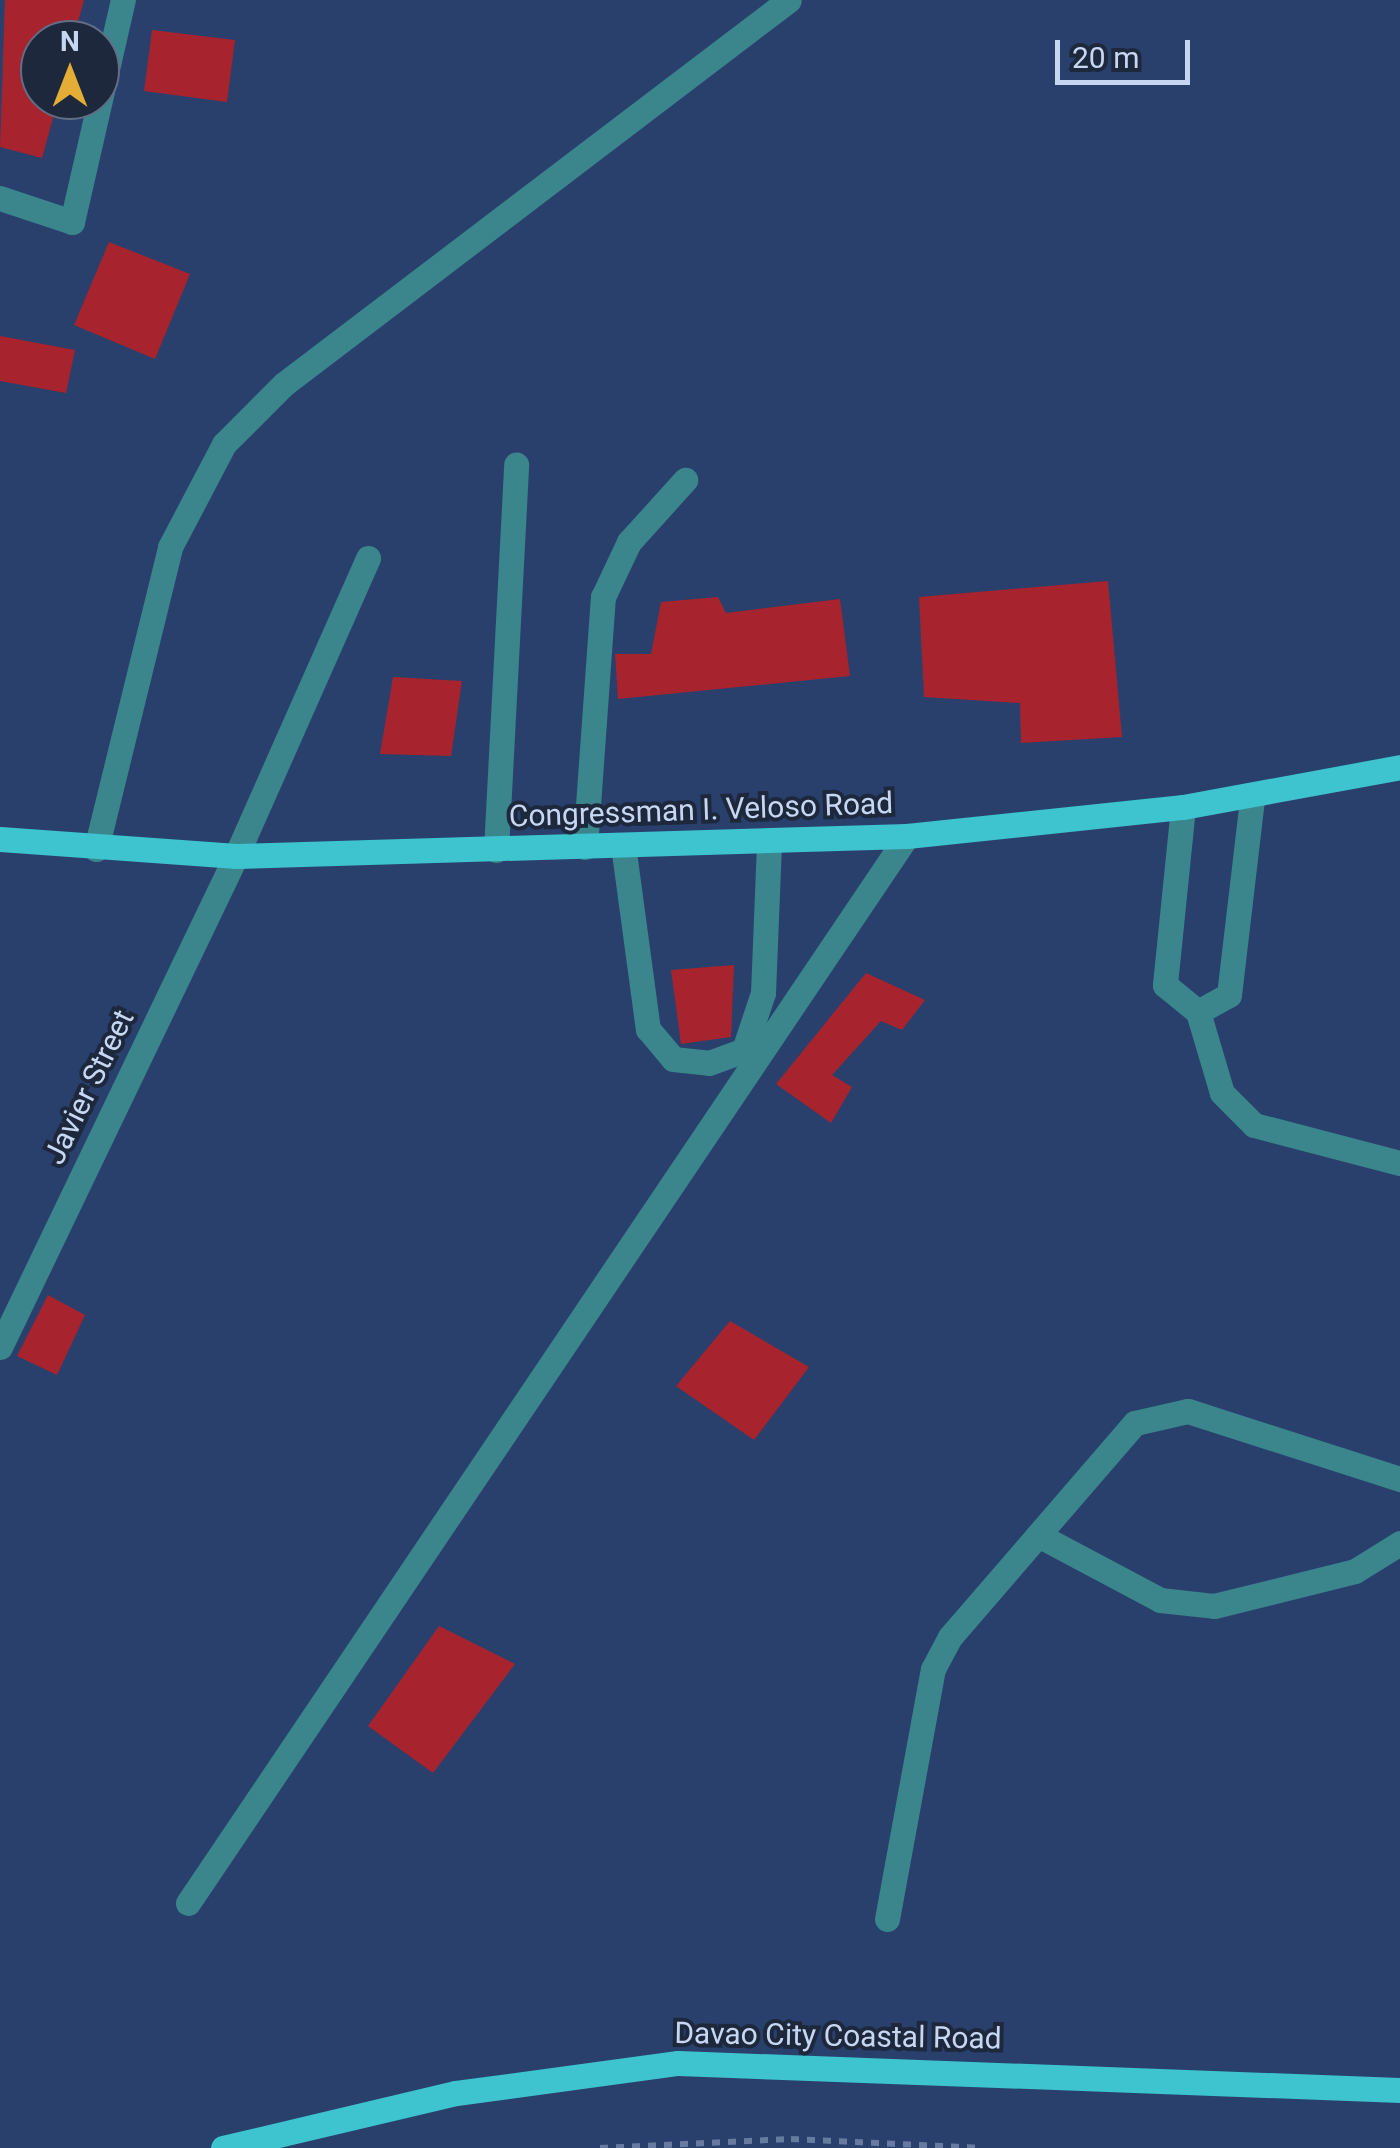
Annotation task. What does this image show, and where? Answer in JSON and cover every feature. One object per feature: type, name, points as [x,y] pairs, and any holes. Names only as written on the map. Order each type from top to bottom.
[{"type":"main road","name":"Congressman I. Veloso Road","points":[[0,839],[96,849],[236,856],[907,836],[1252,798],[1400,767]]},
{"type":"main road","name":"Davao City Coastal Road","points":[[223,2148],[456,2093],[678,2063],[1400,2090]]},
{"type":"street","points":[[0,198],[72,222],[123,0]]},
{"type":"street","points":[[96,849],[170,547],[224,444],[284,384],[788,0]]},
{"type":"street","points":[[496,850],[516,464]]},
{"type":"street","points":[[585,847],[603,597],[630,542],[686,480]]},
{"type":"street","name":"Javier Street","points":[[0,1347],[236,856],[368,558]]},
{"type":"street","points":[[1198,1012],[1229,995],[1252,798]]},
{"type":"street","points":[[1183,807],[1166,985],[1198,1012],[1234,1112],[1292,1140],[1400,1164]]},
{"type":"street","points":[[188,1903],[907,836]]},
{"type":"street","points":[[624,846],[648,1029],[673,1059],[709,1063],[744,1050],[763,993],[769,842]]},
{"type":"street","points":[[886,1920],[933,1669],[1038,1535],[1135,1422],[1160,1413],[1188,1411],[1400,1479]]},
{"type":"street","points":[[1038,1535],[1160,1600],[1214,1606],[1356,1572],[1400,1543]]},
{"type":"path","points":[[600,2148],[773,2140],[979,2148]]},
{"type":"building","points":[[5,0],[84,0],[78,20],[20,20],[20,120],[52,120],[42,158],[0,147]]},
{"type":"building","points":[[152,30],[235,40],[227,102],[144,91]]},
{"type":"building","points":[[109,242],[190,274],[155,359],[74,325]]},
{"type":"building","points":[[0,336],[75,350],[66,393],[0,381]]},
{"type":"building","points":[[1108,581],[1122,737],[1021,743],[1020,703],[924,697],[919,597]]},
{"type":"building","points":[[718,597],[726,613],[840,599],[850,676],[618,699],[615,654],[651,654],[661,602]]},
{"type":"building","points":[[393,677],[462,681],[451,756],[380,754]]},
{"type":"building","points":[[734,965],[731,1037],[681,1044],[671,970]]},
{"type":"building","points":[[866,973],[925,1000],[902,1030],[881,1021],[832,1075],[852,1087],[831,1123],[776,1084]]},
{"type":"building","points":[[48,1295],[85,1315],[57,1375],[17,1356]]},
{"type":"building","points":[[730,1321],[809,1367],[754,1440],[676,1386]]},
{"type":"building","points":[[439,1626],[515,1664],[433,1773],[368,1726]]}]
